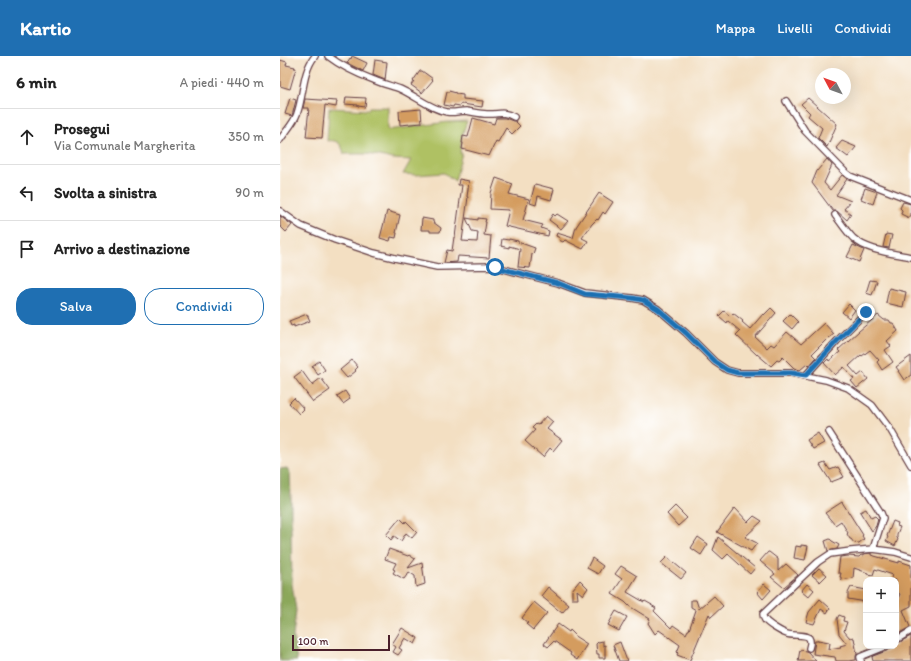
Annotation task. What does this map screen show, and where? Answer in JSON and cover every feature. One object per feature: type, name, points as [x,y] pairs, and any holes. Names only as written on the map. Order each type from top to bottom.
[{"type":"street","points":[[280,140],[296,116],[305,78],[315,56]]},
{"type":"street","points":[[328,56],[345,67],[374,80],[400,89],[446,112],[455,113],[468,111],[488,115],[501,112],[514,117]]},
{"type":"street","points":[[786,101],[805,131],[846,173],[850,176],[911,200]]},
{"type":"street","points":[[280,211],[301,226],[334,240],[374,253],[437,267],[492,266],[558,283],[585,294],[643,300],[658,309],[686,333],[715,362],[727,370],[738,373],[791,373],[806,375],[848,388],[872,405],[890,429],[911,465]]},
{"type":"street","points":[[836,215],[852,237],[860,244],[911,257]]},
{"type":"street","points":[[806,375],[866,312]]},
{"type":"street","points":[[829,432],[883,518],[874,549]]},
{"type":"street","points":[[809,648],[809,638],[806,636],[788,634],[784,632],[765,620],[763,614],[818,562],[830,554],[874,549],[895,552],[911,557]]},
{"type":"street","points":[[899,638],[911,631]]},
{"type":"street","points":[[861,661],[860,657],[880,649]]},
{"type":"green space","points":[[369,107],[388,107],[388,130],[467,121],[462,136],[460,153],[462,153],[455,181],[444,173],[416,175],[403,174],[411,160],[393,159],[367,154],[344,154],[342,147],[338,143],[334,141],[327,141],[329,108],[368,110]]},
{"type":"green space","points":[[287,468],[290,473],[292,584],[296,610],[293,637],[297,661],[280,661],[280,469]]},
{"type":"building","points":[[352,56],[367,63],[363,71],[347,63]]},
{"type":"building","points":[[280,60],[287,62],[286,65],[296,68],[290,89],[280,86]]},
{"type":"building","points":[[375,60],[387,62],[385,80],[373,75]]},
{"type":"building","points":[[420,71],[433,79],[422,93],[411,85]]},
{"type":"building","points":[[449,91],[463,95],[463,99],[483,101],[482,107],[462,104],[460,106],[454,105],[453,107],[444,105],[447,92]]},
{"type":"building","points":[[346,97],[366,98],[365,107],[345,104]]},
{"type":"building","points":[[290,98],[296,100],[292,116],[285,114]]},
{"type":"building","points":[[808,98],[837,124],[827,147],[818,138],[822,128],[808,116],[810,113],[801,104]]},
{"type":"building","points":[[305,99],[337,101],[336,107],[325,105],[322,138],[306,137],[309,108],[303,108]]},
{"type":"building","points":[[421,109],[422,123],[400,125],[399,111]]},
{"type":"building","points":[[473,118],[494,124],[496,118],[505,118],[515,121],[520,126],[512,134],[506,128],[498,142],[496,141],[489,156],[462,149],[463,136],[468,137]]},
{"type":"building","points":[[842,141],[856,147],[848,157],[836,148]]},
{"type":"building","points":[[827,159],[832,165],[824,183],[830,190],[842,175],[847,179],[836,195],[851,201],[844,209],[851,214],[847,220],[837,211],[833,211],[812,183],[817,171]]},
{"type":"building","points":[[496,178],[513,184],[509,194],[529,199],[523,220],[543,225],[541,228],[549,231],[548,236],[505,226],[509,210],[490,209],[491,193]]},
{"type":"building","points":[[459,179],[469,181],[462,241],[477,242],[478,232],[472,231],[466,218],[478,220],[478,218],[486,219],[484,235],[491,236],[489,258],[458,256],[457,262],[444,263],[447,250],[452,251],[455,237],[462,185],[458,185]]},
{"type":"building","points":[[535,184],[554,189],[551,200],[538,196],[536,205],[530,203]]},
{"type":"building","points":[[865,188],[877,192],[873,204],[861,199]]},
{"type":"building","points":[[599,193],[613,202],[605,214],[603,212],[582,238],[588,241],[583,249],[565,240],[563,242],[559,240],[560,238],[556,236],[557,233],[573,238],[576,227]]},
{"type":"building","points":[[903,202],[911,204],[911,215],[909,218],[901,214],[902,210],[900,208]]},
{"type":"building","points":[[387,211],[400,215],[396,238],[391,237],[390,241],[380,238]]},
{"type":"building","points":[[553,214],[555,216],[557,214],[568,221],[561,229],[549,220]]},
{"type":"building","points":[[280,216],[292,225],[286,232],[280,226]]},
{"type":"building","points":[[422,218],[433,220],[433,222],[441,228],[440,232],[421,230]]},
{"type":"building","points":[[886,234],[892,235],[889,248],[883,247]]},
{"type":"building","points":[[502,239],[518,241],[535,248],[532,254],[530,268],[518,267],[520,249],[509,246],[509,248],[501,246]]},
{"type":"building","points":[[853,245],[864,250],[859,262],[847,257]]},
{"type":"building","points":[[870,280],[877,281],[872,295],[866,293]]},
{"type":"building","points":[[889,288],[906,292],[903,307],[886,303]]},
{"type":"building","points":[[849,304],[855,310],[849,318],[842,312]]},
{"type":"building","points":[[771,308],[776,313],[755,337],[767,348],[771,344],[774,346],[787,332],[801,344],[824,323],[834,334],[812,354],[816,358],[809,366],[807,364],[800,370],[794,368],[783,357],[771,366],[736,335],[740,331],[719,316],[724,311],[730,316],[733,313],[750,329],[763,314],[764,315]]},
{"type":"building","points":[[307,314],[310,321],[294,327],[294,325],[291,326],[289,321]]},
{"type":"building","points":[[790,314],[798,322],[792,329],[783,321]]},
{"type":"building","points":[[878,315],[884,320],[889,320],[893,323],[898,331],[887,341],[891,346],[885,350],[893,362],[882,370],[877,362],[879,360],[870,350],[862,356],[861,355],[849,366],[858,376],[863,372],[868,379],[857,388],[851,381],[854,379],[844,367],[835,375],[824,363],[840,352],[838,350]]},
{"type":"building","points":[[911,356],[911,375],[904,380],[896,367]]},
{"type":"building","points":[[352,360],[358,367],[355,370],[356,371],[347,378],[340,370]]},
{"type":"building","points":[[319,361],[325,370],[318,375],[312,366]]},
{"type":"building","points":[[302,371],[312,385],[321,378],[330,390],[313,402],[294,377]]},
{"type":"building","points":[[345,391],[350,399],[343,404],[337,396]]},
{"type":"building","points":[[294,398],[304,409],[299,414],[289,403]]},
{"type":"building","points":[[546,416],[553,422],[547,429],[562,440],[553,451],[550,448],[543,457],[525,441],[535,430],[532,428],[536,424],[538,425]]},
{"type":"building","points":[[818,433],[824,443],[813,449],[807,440]]},
{"type":"building","points":[[825,463],[830,470],[838,467],[844,477],[831,482],[820,465]]},
{"type":"building","points":[[842,502],[863,535],[862,536],[864,539],[859,543],[854,543],[850,539],[841,521],[835,525],[825,513]]},
{"type":"building","points":[[675,506],[687,518],[678,526],[667,514]]},
{"type":"building","points":[[735,508],[748,522],[754,516],[762,521],[745,537],[757,543],[751,551],[717,532]]},
{"type":"building","points":[[866,509],[871,518],[875,516],[878,519],[876,526],[872,531],[860,512]]},
{"type":"building","points":[[400,518],[405,523],[406,521],[417,532],[412,538],[406,533],[401,541],[394,536],[391,540],[386,535]]},
{"type":"building","points":[[893,521],[898,523],[897,526],[900,527],[895,546],[886,541]]},
{"type":"building","points":[[698,537],[708,544],[701,555],[691,548]]},
{"type":"building","points":[[718,537],[755,568],[750,574],[728,554],[723,559],[713,550]]},
{"type":"building","points":[[830,539],[839,545],[837,549],[828,551],[825,541]]},
{"type":"building","points":[[801,545],[808,546],[805,560],[794,558],[796,546],[801,547]]},
{"type":"building","points":[[389,549],[408,556],[409,555],[415,559],[408,568],[422,563],[425,584],[416,587],[415,576],[409,572],[404,579],[393,573],[396,563],[385,559]]},
{"type":"building","points":[[768,552],[778,559],[778,571],[786,564],[798,575],[784,587],[771,577],[775,574],[760,561]]},
{"type":"building","points":[[871,553],[871,555],[911,565],[911,606],[903,610],[910,627],[899,633],[899,577],[892,577],[893,575],[875,569],[873,575],[868,574],[854,568],[853,578],[841,580],[841,573],[838,573],[840,557],[859,557],[861,555],[863,556],[863,554]]},
{"type":"building","points":[[667,557],[686,573],[681,579],[661,563]]},
{"type":"building","points":[[592,558],[603,566],[598,574],[587,568]]},
{"type":"building","points":[[621,566],[637,576],[627,592],[652,605],[656,608],[654,611],[671,628],[673,625],[686,634],[689,630],[696,610],[691,607],[691,600],[696,600],[699,609],[714,596],[723,606],[711,617],[709,614],[690,660],[677,655],[680,645],[659,630],[655,634],[648,623],[650,619],[612,594],[622,579],[615,574]]},
{"type":"building","points":[[819,568],[827,575],[820,582],[812,575]]},
{"type":"building","points":[[580,580],[588,588],[583,595],[577,590],[578,599],[572,599],[572,590]]},
{"type":"building","points":[[764,584],[771,590],[763,599],[757,592]]},
{"type":"building","points":[[807,584],[814,590],[808,597],[801,591]]},
{"type":"building","points":[[548,587],[569,605],[562,613],[541,596]]},
{"type":"building","points":[[851,587],[863,589],[863,602],[848,599],[848,593]]},
{"type":"building","points":[[820,599],[830,608],[827,613],[821,609],[814,624],[806,622],[809,612]]},
{"type":"building","points":[[534,602],[547,613],[533,630],[522,618]]},
{"type":"building","points":[[616,611],[627,617],[619,631],[608,625]]},
{"type":"building","points":[[839,615],[844,617],[843,621],[847,622],[844,631],[850,638],[854,638],[857,654],[856,660],[836,661],[835,657],[813,654],[815,641],[818,640],[829,642],[829,649],[841,647],[840,646],[847,644],[839,634],[837,619]]},
{"type":"building","points":[[558,624],[569,632],[570,630],[574,634],[573,635],[587,644],[577,660],[570,655],[571,653],[554,641],[548,647],[544,644]]},
{"type":"building","points":[[402,628],[418,638],[415,644],[405,638],[399,648],[402,650],[398,655],[393,652],[396,647],[392,644]]},
{"type":"building","points":[[911,636],[911,661],[873,661],[873,656],[890,649],[899,649],[899,642]]},
{"type":"building","points":[[603,641],[603,646],[605,645],[605,658],[599,658],[596,644]]},
{"type":"building","points":[[620,642],[627,661],[619,661],[613,645]]},
{"type":"building","points":[[800,650],[808,652],[816,661],[798,661]]},
{"type":"route","points":[[495,267],[558,283],[585,294],[643,300],[658,309],[686,333],[715,362],[727,370],[738,373],[791,373],[806,375],[866,312]]}]
